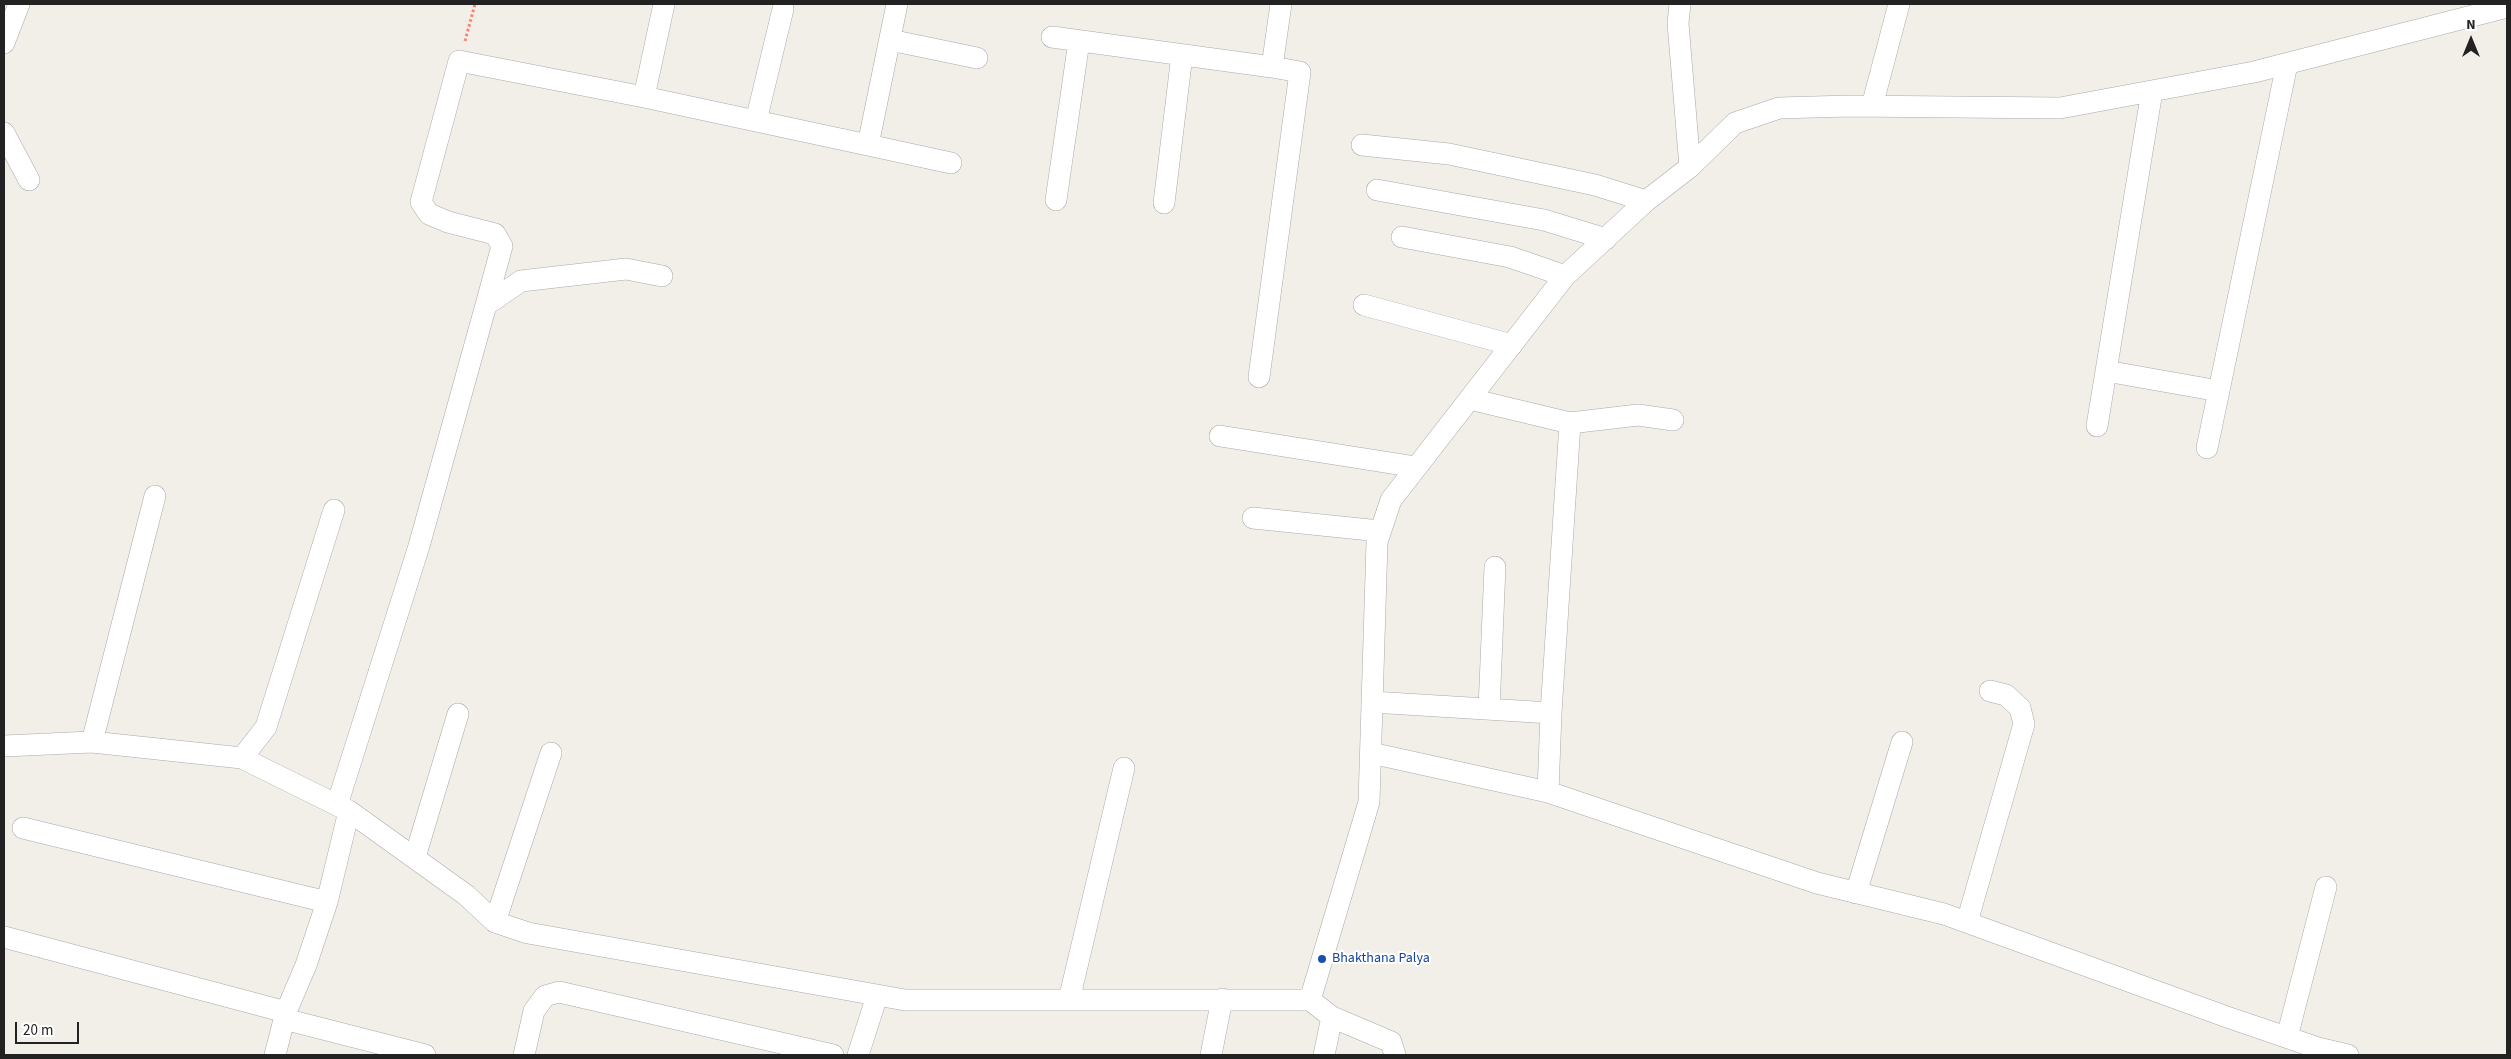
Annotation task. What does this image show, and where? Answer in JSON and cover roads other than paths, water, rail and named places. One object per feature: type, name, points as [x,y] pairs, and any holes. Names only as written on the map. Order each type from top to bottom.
[{"type":"street","points":[[4,43],[19,4]]},
{"type":"street","points":[[644,97],[664,4]]},
{"type":"street","points":[[868,145],[897,4]]},
{"type":"street","points":[[1272,67],[1280,4]]},
{"type":"street","points":[[1680,4],[1678,23],[1690,166]]},
{"type":"street","points":[[1872,106],[1899,4]]},
{"type":"street","points":[[1310,1000],[1369,802],[1377,542],[1391,500],[1565,276],[1646,201],[1690,166],[1735,123],[1779,108],[1872,106],[2060,108],[2287,64],[2507,7]]},
{"type":"street","points":[[756,121],[783,9]]},
{"type":"street","points":[[1052,37],[1300,72],[1259,377]]},
{"type":"street","points":[[890,40],[977,58]]},
{"type":"street","points":[[1056,200],[1079,41]]},
{"type":"street","points":[[1164,203],[1182,55]]},
{"type":"street","points":[[274,1055],[285,1016],[306,965],[327,902],[343,808],[419,546],[502,246],[495,234],[448,222],[429,214],[421,202],[459,61],[644,97],[951,163]]},
{"type":"street","points":[[2207,448],[2287,64]]},
{"type":"street","points":[[2097,426],[2152,91]]},
{"type":"street","points":[[4,133],[29,180]]},
{"type":"street","points":[[1362,145],[1449,154],[1595,185],[1646,201]]},
{"type":"street","points":[[1377,190],[1544,220],[1606,239]]},
{"type":"street","points":[[1402,237],[1510,257],[1565,276]]},
{"type":"street","points":[[486,305],[521,281],[626,269],[662,276]]},
{"type":"street","points":[[1364,305],[1512,345]]},
{"type":"street","points":[[2106,371],[2219,391]]},
{"type":"street","points":[[1470,399],[1570,424],[1638,415],[1673,420]]},
{"type":"street","points":[[1548,792],[1551,713],[1570,424]]},
{"type":"street","points":[[1220,436],[1416,467]]},
{"type":"street","points":[[92,742],[155,496]]},
{"type":"street","points":[[242,758],[266,727],[334,510]]},
{"type":"street","points":[[1253,518],[1380,531]]},
{"type":"street","points":[[1489,709],[1495,567]]},
{"type":"street","points":[[1968,922],[2024,724],[2020,708],[2006,695],[1990,691]]},
{"type":"street","points":[[1372,702],[1551,713]]},
{"type":"street","points":[[415,857],[458,714]]},
{"type":"street","points":[[4,746],[92,742],[242,758],[343,808],[415,857],[466,895],[495,922],[528,934],[905,1000],[1310,1000],[1332,1017],[1391,1042],[1395,1055]]},
{"type":"street","points":[[1856,893],[1902,742]]},
{"type":"street","points":[[495,922],[551,753]]},
{"type":"street","points":[[1371,753],[1548,792],[1780,871],[1856,893],[1944,914],[2287,1038],[2348,1055]]},
{"type":"street","points":[[1068,1000],[1124,768]]},
{"type":"street","points":[[23,828],[327,902]]},
{"type":"street","points":[[2287,1038],[2326,887]]},
{"type":"street","points":[[4,937],[425,1055]]},
{"type":"street","points":[[524,1055],[534,1011],[545,996],[559,992],[833,1055]]},
{"type":"street","points":[[858,1055],[877,996]]},
{"type":"street","points":[[1211,1055],[1222,999]]},
{"type":"street","points":[[1324,1055],[1332,1017]]},
{"type":"place","name":"Bhakthana Palya","points":[[1322,959]]}]
